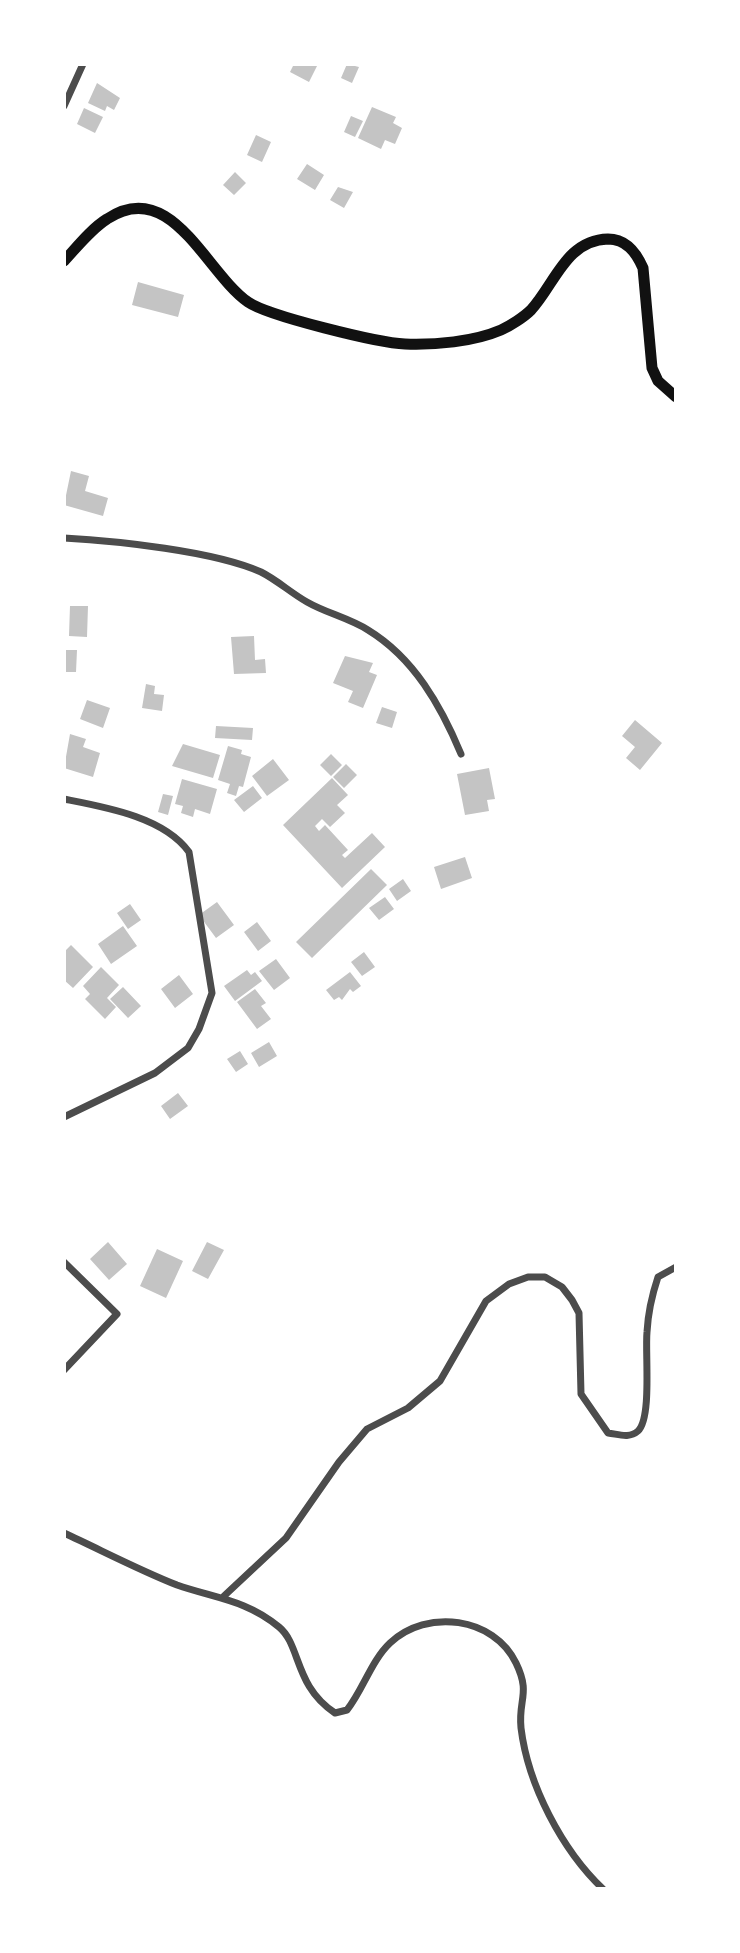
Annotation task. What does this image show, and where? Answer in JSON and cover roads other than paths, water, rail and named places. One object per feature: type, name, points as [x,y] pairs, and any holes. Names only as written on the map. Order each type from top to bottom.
[{"type":"highway","points":[[64,261],[108,217],[133,208],[154,209],[180,226],[235,291],[260,309],[402,344],[438,344],[501,330],[529,312],[574,252],[598,240],[612,239],[630,248],[643,268],[652,368],[658,381],[676,397]]},
{"type":"street","points":[[64,106],[83,64]]},
{"type":"street","points":[[64,538],[114,540],[223,560],[261,573],[307,602],[366,628],[395,649],[422,680],[461,754]]},
{"type":"street","points":[[64,799],[142,820],[179,838],[189,852],[212,993],[188,1048],[155,1073],[64,1117]]},
{"type":"street","points":[[64,1262],[117,1314],[64,1370]]},
{"type":"street","points":[[224,1596],[286,1538],[339,1462],[367,1429],[408,1408],[440,1381],[486,1301],[509,1284],[528,1277],[545,1277],[562,1287],[579,1313],[581,1394],[608,1433],[628,1436],[638,1431],[644,1420],[651,1299],[658,1277],[676,1267]]},
{"type":"street","points":[[64,1533],[179,1585],[253,1607],[282,1629],[305,1684],[321,1704],[335,1713],[347,1710],[389,1643],[404,1633],[430,1624],[462,1622],[488,1630],[515,1659],[526,1688],[521,1725],[541,1797],[587,1874],[603,1889]]}]
